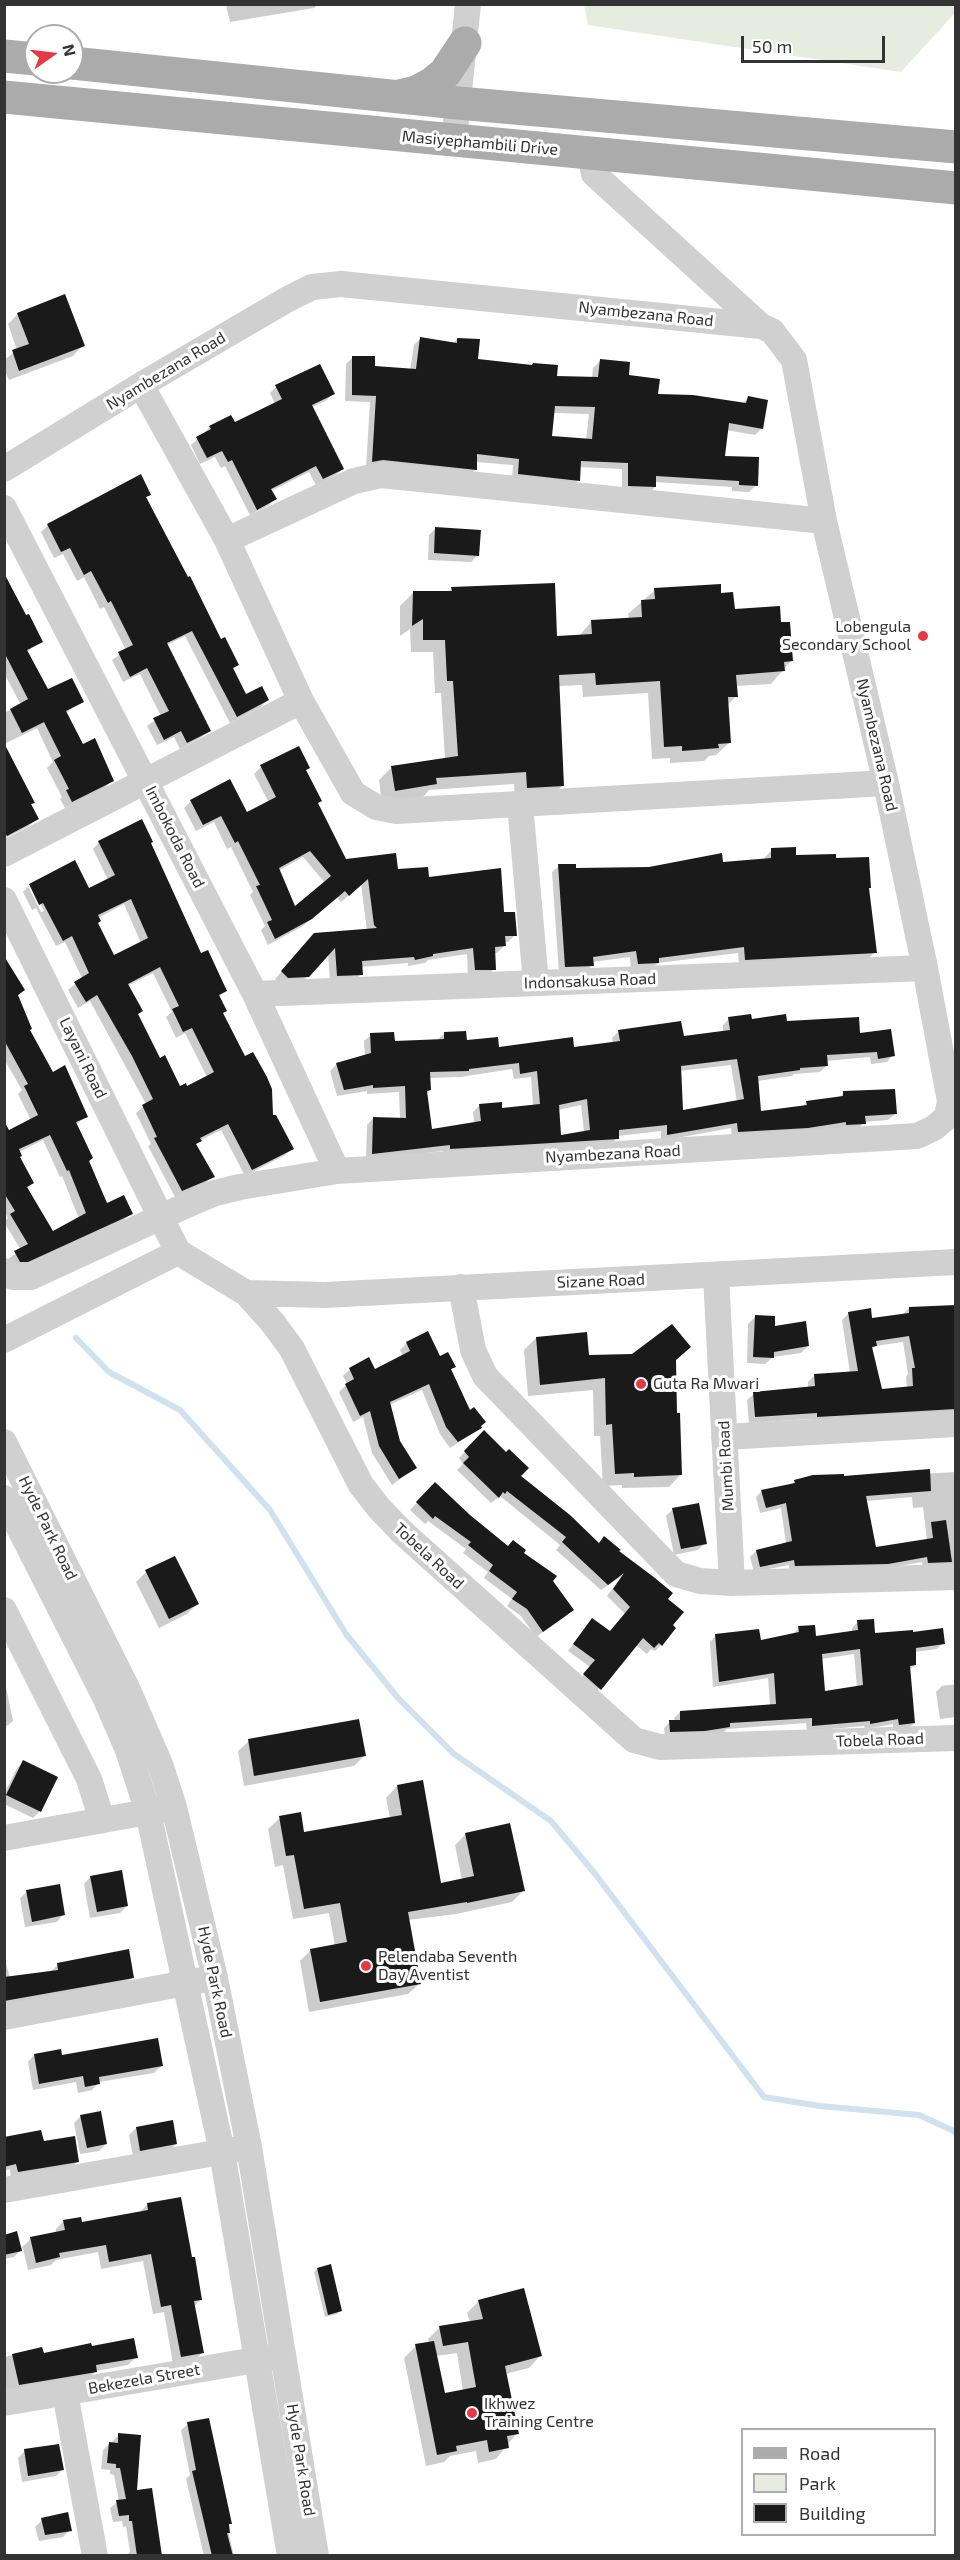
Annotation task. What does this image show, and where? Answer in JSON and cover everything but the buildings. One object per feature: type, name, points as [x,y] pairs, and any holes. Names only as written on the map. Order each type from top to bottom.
[{"type":"main road","points":[[398,96],[416,92],[433,83],[451,65],[465,44]]},
{"type":"main road","points":[[4,56],[24,58]]},
{"type":"main road","points":[[84,64],[458,103],[956,147]]},
{"type":"main road","name":"Masiyephambili Drive","points":[[4,97],[956,188]]},
{"type":"street","points":[[454,140],[468,4]]},
{"type":"street","points":[[590,153],[594,174],[761,326]]},
{"type":"street","name":"Nyambezana Road","points":[[4,470],[141,385],[312,287],[341,284],[761,326],[772,331],[794,360],[824,521],[886,783],[926,968],[950,1101],[947,1117],[934,1128],[917,1136],[337,1171],[215,1193],[161,1216]]},
{"type":"street","points":[[141,385],[226,540],[301,701],[353,793],[376,807],[396,811],[886,783]]},
{"type":"street","points":[[226,540],[354,481],[381,475],[824,521]]},
{"type":"street","name":"Imbokoda Road","points":[[4,508],[255,994],[337,1171]]},
{"type":"street","points":[[4,854],[301,701]]},
{"type":"street","points":[[520,804],[536,983]]},
{"type":"street","name":"Layani Road","points":[[4,900],[178,1252]]},
{"type":"street","name":"Indonsakusa Road","points":[[255,994],[926,968]]},
{"type":"street","points":[[4,1271],[13,1277],[31,1277],[161,1216]]},
{"type":"street","points":[[4,1340],[178,1252]]},
{"type":"street","name":"Tobela Road","points":[[178,1252],[246,1293],[273,1323],[292,1349],[361,1485],[379,1508],[402,1532],[634,1740],[660,1747],[956,1738]]},
{"type":"street","name":"Sizane Road","points":[[246,1293],[325,1295],[956,1262]]},
{"type":"street","name":"Mumbi Road","points":[[716,1276],[732,1583]]},
{"type":"street","points":[[461,1287],[473,1350],[485,1376],[676,1574],[700,1581],[732,1583],[956,1577]]},
{"type":"street","points":[[724,1437],[956,1424]]},
{"type":"street","name":"Hyde Park Road","points":[[4,1442],[127,1688],[160,1764],[174,1807],[215,1978],[249,2147],[316,2556]]},
{"type":"street","name":"Hyde Park Road","points":[[4,1498],[105,1697],[128,1750],[148,1812],[222,2152],[290,2556]]},
{"type":"street","points":[[4,1610],[89,1779],[102,1820]]},
{"type":"street","points":[[4,1838],[174,1807]]},
{"type":"street","points":[[4,2017],[215,1978]]},
{"type":"street","points":[[4,2190],[249,2147]]},
{"type":"street","name":"Bekezela Street","points":[[4,2403],[284,2355]]},
{"type":"street","points":[[65,2393],[95,2556]]},
{"type":"green space","points":[[955,4],[955,13],[901,72],[588,25],[584,5]]},
{"type":"waterway","points":[[76,1338],[109,1372],[180,1410],[270,1510],[346,1634],[398,1698],[454,1754],[551,1821],[596,1875],[764,2097],[820,2106],[919,2115],[956,2132]]},
{"type":"place","name":"Lobengula Secondary School","points":[[923,636]]},
{"type":"place","name":"Guta Ra Mwari","points":[[641,1384]]},
{"type":"place","name":"Pelendaba Seventh Day Aventist","points":[[366,1966]]},
{"type":"place","name":"Ikhwez Training Centre","points":[[472,2413]]}]
